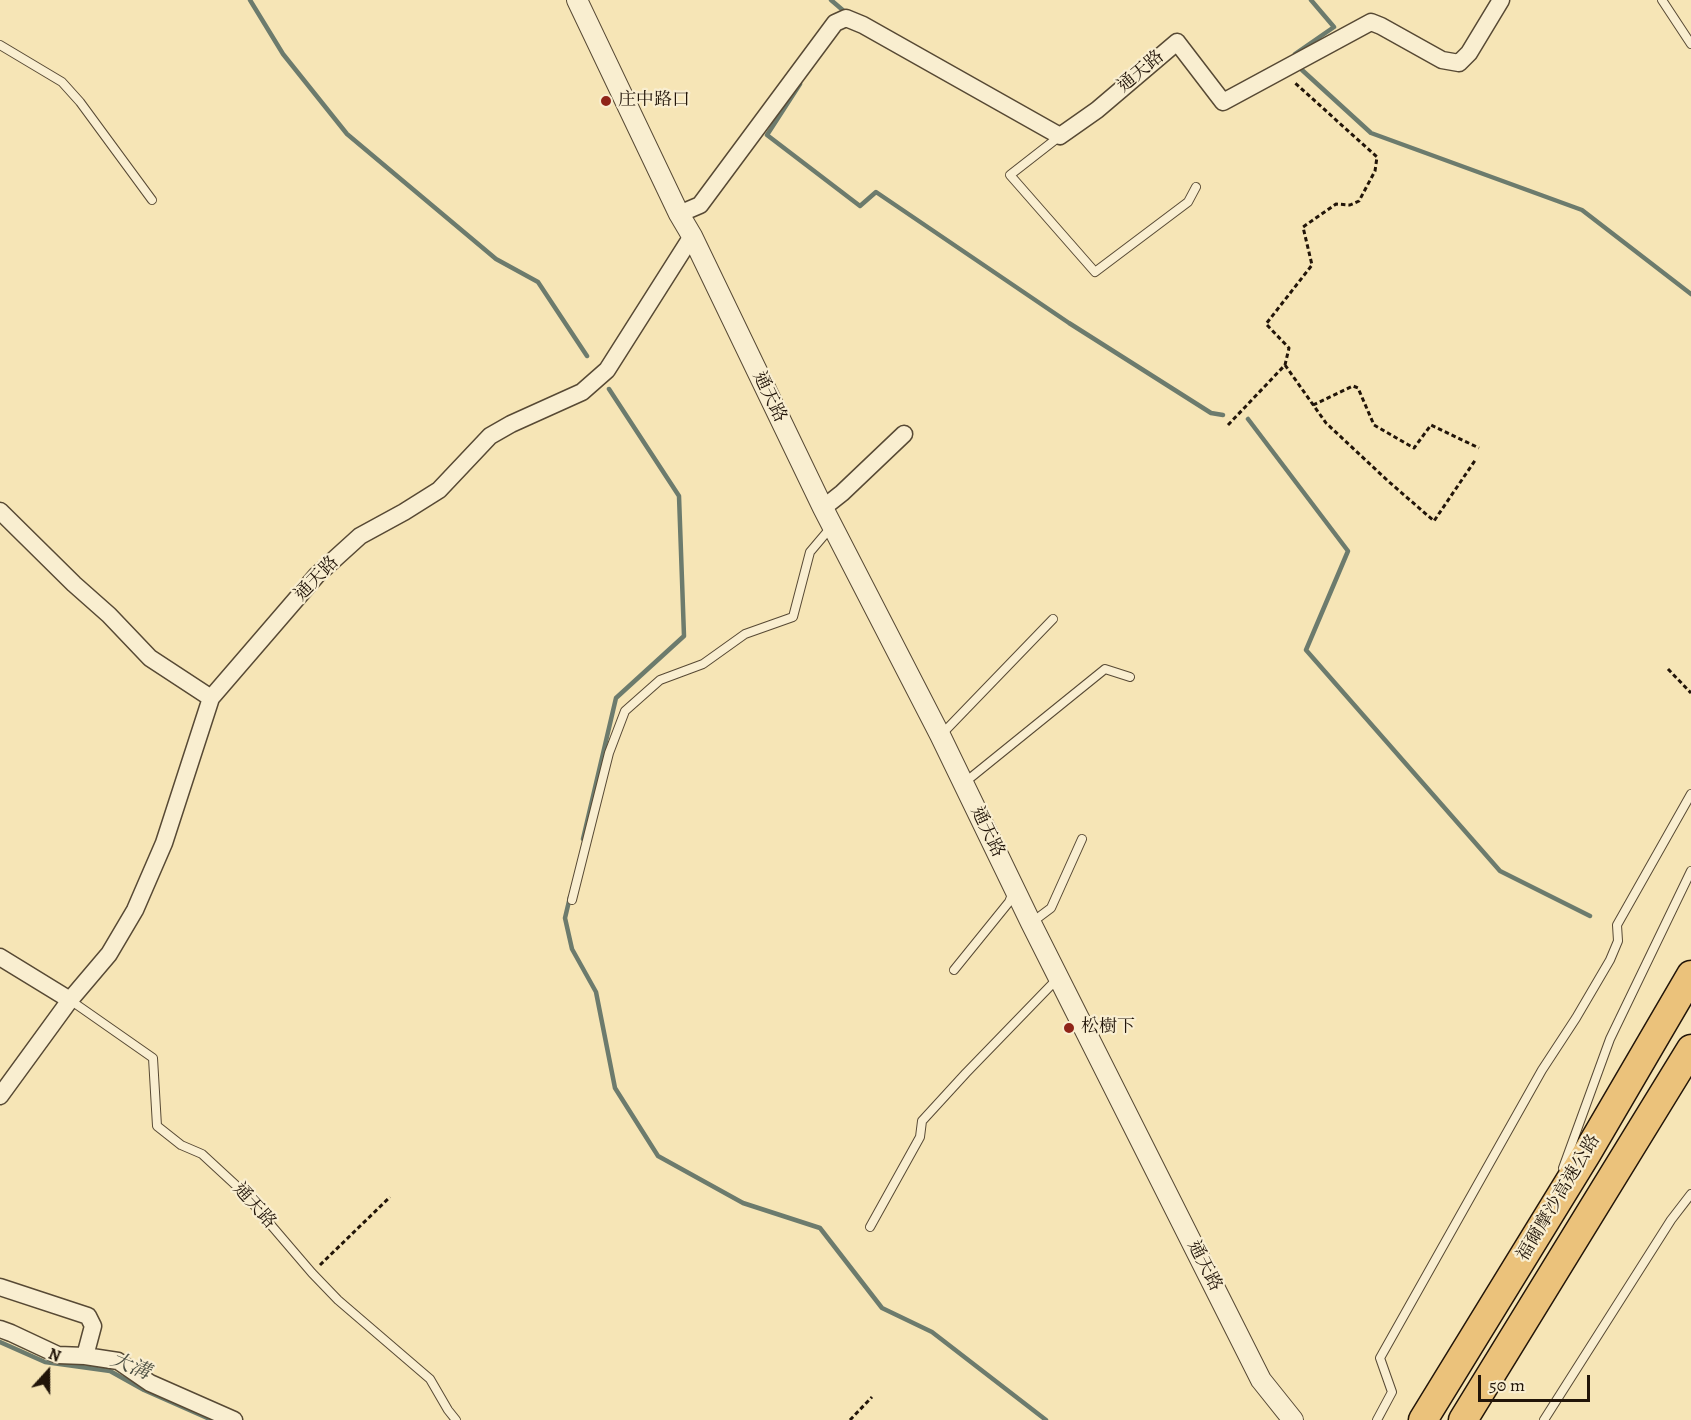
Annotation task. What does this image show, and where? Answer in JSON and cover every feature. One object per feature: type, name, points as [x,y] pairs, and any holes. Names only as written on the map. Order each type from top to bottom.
[{"type":"highway","points":[[1654,1037],[1691,965]]},
{"type":"highway","name":"福爾摩沙高速公路","points":[[1424,1420],[1691,975]]},
{"type":"highway","name":"福爾摩沙高速公路","points":[[1463,1420],[1691,1049]]},
{"type":"street","name":"通天路","points":[[578,0],[679,214],[827,517],[940,735],[1014,889],[1261,1380],[1293,1420]]},
{"type":"street","name":"通天路","points":[[1060,136],[1097,110],[1177,42],[1223,102],[1371,22],[1442,60],[1459,63],[1469,53],[1501,0]]},
{"type":"street","points":[[679,214],[700,205],[835,23],[846,18],[863,25],[1060,136]]},
{"type":"street","name":"通天路","points":[[0,1096],[70,1000],[109,954],[135,910],[164,843],[211,698],[317,575],[360,536],[439,490],[490,436],[582,392],[607,370],[692,237]]},
{"type":"street","points":[[827,517],[842,493],[904,434]]},
{"type":"street","points":[[0,511],[74,584],[110,615],[150,658],[211,698]]},
{"type":"street","points":[[0,957],[70,1000]]},
{"type":"street","points":[[0,1287],[88,1316],[93,1326],[85,1356]]},
{"type":"street","points":[[0,1329],[58,1355],[118,1361],[150,1383],[234,1420]]},
{"type":"lane","points":[[1662,0],[1691,44]]},
{"type":"lane","points":[[0,45],[62,81],[152,200]]},
{"type":"lane","points":[[1060,136],[1010,175],[1095,272],[1188,202],[1196,187]]},
{"type":"lane","points":[[572,900],[609,753],[625,711],[660,680],[703,664],[745,634],[793,617],[810,552],[827,517]]},
{"type":"lane","points":[[940,735],[1053,619]]},
{"type":"lane","points":[[964,784],[1104,669],[1130,677]]},
{"type":"lane","points":[[1377,1420],[1392,1392],[1380,1358],[1542,1070],[1610,960],[1618,941],[1617,925],[1691,794]]},
{"type":"lane","points":[[1031,923],[1051,908],[1082,839]]},
{"type":"lane","points":[[1542,1226],[1610,1039],[1691,871]]},
{"type":"lane","points":[[954,970],[1009,902],[1014,889]]},
{"type":"lane","points":[[870,1227],[920,1137],[922,1121],[1059,977]]},
{"type":"lane","name":"通天路","points":[[70,1000],[153,1058],[157,1126],[181,1145],[202,1154],[241,1190],[338,1300],[430,1379],[456,1420]]},
{"type":"lane","points":[[1544,1420],[1671,1220],[1691,1194]]},
{"type":"path","points":[[1228,425],[1285,365],[1289,348],[1266,324],[1312,266],[1302,227],[1336,204],[1350,206],[1359,201],[1375,171],[1377,157],[1281,71]]},
{"type":"path","points":[[1285,365],[1326,423],[1388,482],[1434,521],[1476,459]]},
{"type":"path","points":[[1313,405],[1353,386],[1358,388],[1374,425],[1414,448],[1431,425],[1479,448]]},
{"type":"path","points":[[1668,669],[1691,693]]},
{"type":"path","points":[[312,1273],[390,1197]]},
{"type":"path","points":[[850,1420],[872,1397]]},
{"type":"waterway","points":[[250,0],[283,54],[347,134],[496,259],[538,282],[587,356]]},
{"type":"waterway","points":[[831,0],[845,12]]},
{"type":"waterway","points":[[1295,54],[1334,27],[1311,0]]},
{"type":"waterway","points":[[1302,70],[1371,133],[1582,210],[1691,294]]},
{"type":"waterway","points":[[800,84],[767,135],[860,206],[876,192],[1069,323],[1211,413],[1223,415]]},
{"type":"waterway","points":[[583,839],[616,698],[684,636],[679,496],[609,389]]},
{"type":"waterway","points":[[1248,419],[1348,551],[1306,650],[1500,871],[1590,916]]},
{"type":"waterway","points":[[570,897],[565,918],[572,949],[596,992],[615,1088],[658,1156],[743,1203],[820,1228],[882,1308],[932,1332],[1046,1420]]},
{"type":"waterway","name":"大溝","points":[[0,1342],[45,1362],[110,1371],[144,1390],[212,1420]]},
{"type":"place","name":"庄中路口","points":[[606,101]]},
{"type":"place","name":"松樹下","points":[[1069,1028]]}]
